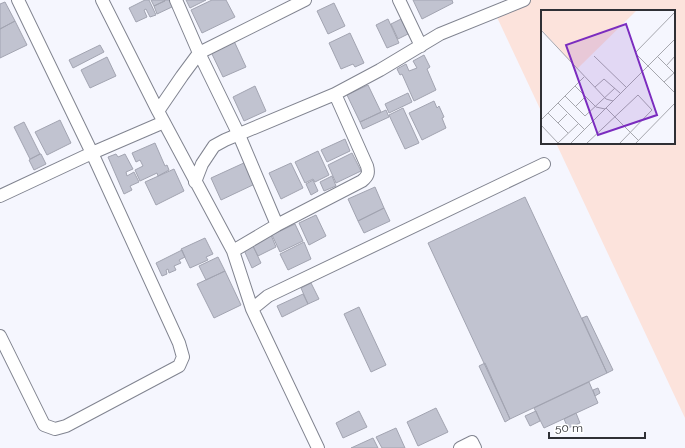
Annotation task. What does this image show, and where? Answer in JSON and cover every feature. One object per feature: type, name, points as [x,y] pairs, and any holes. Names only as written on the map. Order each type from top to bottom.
[{"type":"street","points":[[0,336],[44,424],[55,429],[66,426],[179,366],[183,357],[179,343],[92,152],[18,0]]},
{"type":"street","points":[[102,0],[195,182],[233,251],[252,309],[318,448]]},
{"type":"street","points":[[176,0],[199,54],[239,135],[277,225]]},
{"type":"street","points":[[0,196],[92,152],[161,116],[182,76],[199,54],[287,4],[305,0]]},
{"type":"street","points":[[399,0],[421,46]]},
{"type":"street","points":[[195,182],[202,164],[214,146],[335,94],[440,34],[524,0]]},
{"type":"street","points":[[233,251],[277,225],[367,177],[369,171],[368,166],[335,94]]},
{"type":"street","points":[[252,309],[268,296],[544,164]]},
{"type":"street","points":[[460,448],[472,442],[475,448]]},
{"type":"shaded area","points":[[525,0],[685,0],[685,418],[556,144],[675,144],[675,10],[541,10],[541,111],[495,13]]},
{"type":"building","points":[[145,0],[149,0],[156,15],[150,17],[146,9],[144,10],[147,17],[136,22],[129,8]]},
{"type":"building","points":[[151,0],[164,0],[165,1],[154,6]]},
{"type":"building","points":[[166,0],[171,0],[174,6],[157,14],[154,6]]},
{"type":"building","points":[[186,0],[206,0],[190,8]]},
{"type":"building","points":[[212,0],[226,0],[235,17],[202,33],[191,10]]},
{"type":"building","points":[[413,0],[452,0],[453,3],[422,19]]},
{"type":"building","points":[[5,2],[15,21],[0,29],[0,4]]},
{"type":"building","points":[[334,3],[345,26],[328,34],[317,11]]},
{"type":"building","points":[[388,19],[399,43],[387,48],[376,25]]},
{"type":"building","points":[[401,19],[408,34],[398,39],[391,24]]},
{"type":"building","points":[[15,21],[27,45],[0,58],[0,29]]},
{"type":"building","points":[[350,33],[364,63],[355,67],[353,64],[341,69],[329,43]]},
{"type":"building","points":[[234,41],[246,67],[223,77],[211,52]]},
{"type":"building","points":[[100,45],[104,52],[73,68],[69,60]]},
{"type":"building","points":[[424,55],[430,67],[427,69],[436,90],[414,101],[402,74],[400,75],[397,69],[406,64],[409,71],[417,68],[413,61]]},
{"type":"building","points":[[107,57],[116,76],[90,88],[81,70]]},
{"type":"building","points":[[368,85],[381,112],[360,122],[347,95]]},
{"type":"building","points":[[255,86],[266,111],[244,121],[233,97]]},
{"type":"building","points":[[408,93],[412,102],[389,113],[385,104]]},
{"type":"building","points":[[434,101],[437,108],[439,106],[444,117],[442,118],[446,128],[422,140],[409,113]]},
{"type":"building","points":[[403,108],[419,143],[405,149],[389,115]]},
{"type":"building","points":[[386,110],[389,117],[363,129],[360,122]]},
{"type":"building","points":[[60,120],[71,143],[47,155],[35,132]]},
{"type":"building","points":[[24,122],[40,154],[30,159],[14,127]]},
{"type":"building","points":[[345,139],[350,151],[327,162],[321,150]]},
{"type":"building","points":[[155,143],[165,166],[167,165],[169,170],[158,176],[157,173],[140,181],[135,170],[143,166],[140,160],[136,162],[132,153]]},
{"type":"building","points":[[318,151],[329,175],[315,182],[313,179],[305,183],[295,162]]},
{"type":"building","points":[[352,153],[361,171],[336,183],[328,165]]},
{"type":"building","points":[[40,154],[46,164],[34,170],[29,160]]},
{"type":"building","points":[[116,154],[118,157],[125,154],[133,169],[126,172],[127,176],[134,172],[139,182],[130,186],[132,190],[124,194],[108,157]]},
{"type":"building","points":[[246,162],[257,183],[221,200],[211,178]]},
{"type":"building","points":[[291,163],[303,188],[281,199],[269,173]]},
{"type":"building","points":[[174,169],[184,191],[156,205],[145,182]]},
{"type":"building","points":[[332,176],[336,186],[324,191],[320,182]]},
{"type":"building","points":[[313,180],[318,191],[311,195],[306,184]]},
{"type":"building","points":[[375,187],[384,208],[358,221],[348,199]]},
{"type":"building","points":[[525,197],[607,373],[510,419],[428,243]]},
{"type":"building","points":[[384,208],[390,221],[364,233],[358,221]]},
{"type":"building","points":[[316,215],[326,236],[309,245],[299,223]]},
{"type":"building","points":[[295,224],[303,241],[280,252],[272,235]]},
{"type":"building","points":[[271,235],[276,247],[258,256],[252,244]]},
{"type":"building","points":[[205,238],[213,254],[206,257],[208,260],[190,268],[181,249]]},
{"type":"building","points":[[304,242],[311,259],[288,270],[280,254]]},
{"type":"building","points":[[252,244],[261,263],[252,268],[243,248]]},
{"type":"building","points":[[182,250],[185,257],[179,260],[181,263],[174,266],[176,270],[169,273],[168,269],[166,270],[167,274],[162,276],[156,263]]},
{"type":"building","points":[[218,257],[225,271],[206,280],[199,266]]},
{"type":"building","points":[[225,271],[241,305],[214,318],[197,284]]},
{"type":"building","points":[[311,283],[319,299],[308,304],[301,288]]},
{"type":"building","points":[[303,294],[308,304],[282,317],[277,306]]},
{"type":"building","points":[[359,307],[386,365],[371,372],[344,314]]},
{"type":"building","points":[[587,316],[613,370],[607,373],[582,318]]},
{"type":"building","points":[[485,363],[510,419],[505,422],[479,366]]},
{"type":"building","points":[[589,382],[598,403],[544,428],[534,408]]},
{"type":"building","points":[[598,388],[600,393],[595,396],[593,390]]},
{"type":"building","points":[[436,408],[448,432],[418,446],[407,422]]},
{"type":"building","points":[[359,411],[367,427],[343,438],[336,423]]},
{"type":"building","points":[[536,411],[540,421],[530,426],[525,416]]},
{"type":"building","points":[[576,413],[580,423],[568,428],[564,419]]},
{"type":"building","points":[[396,428],[405,448],[382,448],[376,437]]},
{"type":"building","points":[[373,438],[378,448],[351,448]]}]
